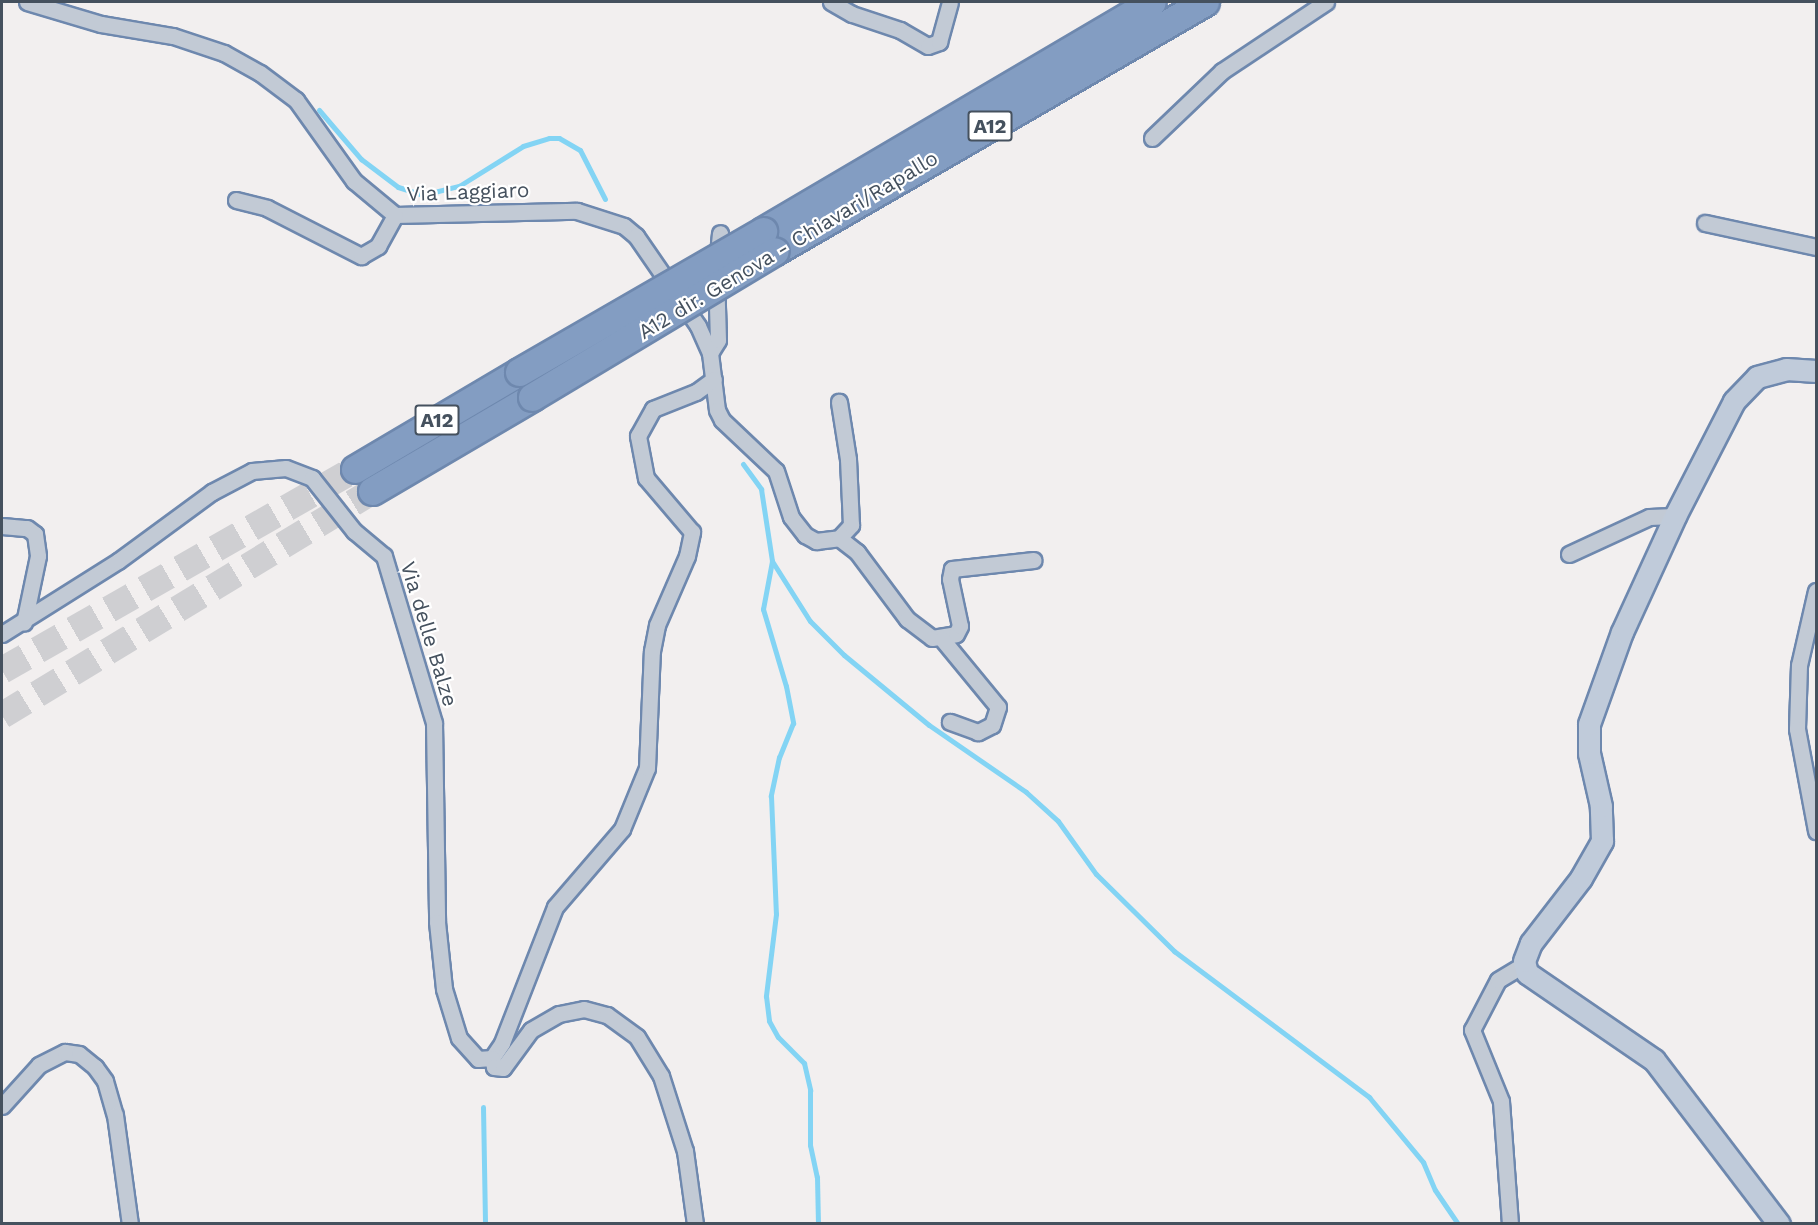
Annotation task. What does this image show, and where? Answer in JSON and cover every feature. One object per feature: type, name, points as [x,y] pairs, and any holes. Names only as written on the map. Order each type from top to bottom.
[{"type":"highway","name":"A12","points":[[355,468],[519,372],[769,241],[1152,2]]},
{"type":"highway","name":"A12 dir. Genova - Chiavari/Rapallo","points":[[372,491],[532,397],[769,241],[1205,2]]},
{"type":"street","name":"Via Laggiaro","points":[[27,2],[101,24],[194,43],[224,53],[268,78],[296,100],[354,181],[376,203],[395,215],[577,211],[624,226],[636,236],[680,299],[710,353],[717,410],[722,420],[776,471],[791,517],[805,535],[816,541],[839,538]]},
{"type":"street","points":[[831,2],[852,14],[900,30],[928,46],[939,42],[950,2]]},
{"type":"street","points":[[1152,138],[1222,71],[1326,2]]},
{"type":"street","points":[[236,200],[267,208],[362,256],[378,246],[395,215]]},
{"type":"street","points":[[1705,223],[1816,247]]},
{"type":"street","points":[[710,353],[718,340],[716,274],[720,233]]},
{"type":"street","points":[[1779,1224],[1654,1060],[1527,973],[1525,964],[1531,943],[1581,878],[1602,842],[1601,806],[1589,753],[1589,724],[1622,632],[1675,516],[1734,401],[1757,377],[1786,369],[1816,370]]},
{"type":"street","points":[[695,1224],[681,1140],[661,1076],[637,1038],[607,1014],[584,1009],[559,1014],[531,1030],[503,1068],[494,1067],[492,1058],[502,1043],[555,907],[622,829],[647,768],[652,651],[657,626],[687,556],[692,532],[646,478],[638,436],[653,409],[696,392],[714,379]]},
{"type":"street","points":[[839,402],[848,459],[851,513],[851,525],[839,538],[857,552],[883,590],[921,633],[942,639],[999,707],[992,725],[978,732],[950,722]]},
{"type":"street","name":"Via delle Balze","points":[[2,634],[24,623],[212,492],[252,471],[286,468],[312,478],[354,531],[384,556],[434,723],[437,922],[444,989],[459,1038],[478,1059],[492,1058]]},
{"type":"street","points":[[1569,554],[1649,517],[1675,516]]},
{"type":"street","points":[[2,526],[27,528],[35,534],[38,556],[24,623]]},
{"type":"street","points":[[942,639],[956,634],[960,626],[950,579],[952,569],[1034,560]]},
{"type":"street","points":[[1816,591],[1798,665],[1797,729],[1816,831]]},
{"type":"street","points":[[1510,1224],[1501,1101],[1472,1030],[1498,980],[1525,964]]},
{"type":"street","points":[[2,1106],[39,1065],[65,1052],[79,1054],[95,1067],[105,1081],[116,1115],[130,1224]]},
{"type":"waterway","points":[[319,110],[361,159],[398,187],[422,195],[459,186],[523,146],[549,138],[559,138],[580,150],[605,199]]},
{"type":"waterway","points":[[743,464],[761,489],[772,561],[763,609],[786,686],[793,723],[779,757],[771,796],[776,914],[766,996],[769,1021],[778,1037],[804,1063],[810,1090],[810,1145],[817,1177],[818,1224]]},
{"type":"waterway","points":[[772,561],[810,621],[844,655],[929,725],[1026,792],[1058,821],[1096,874],[1174,951],[1369,1097],[1423,1162],[1435,1190],[1458,1224]]},
{"type":"waterway","points":[[483,1107],[485,1224]]},
{"type":"tunnel","points":[[2,670],[355,469]]},
{"type":"tunnel","points":[[2,715],[372,491]]}]
